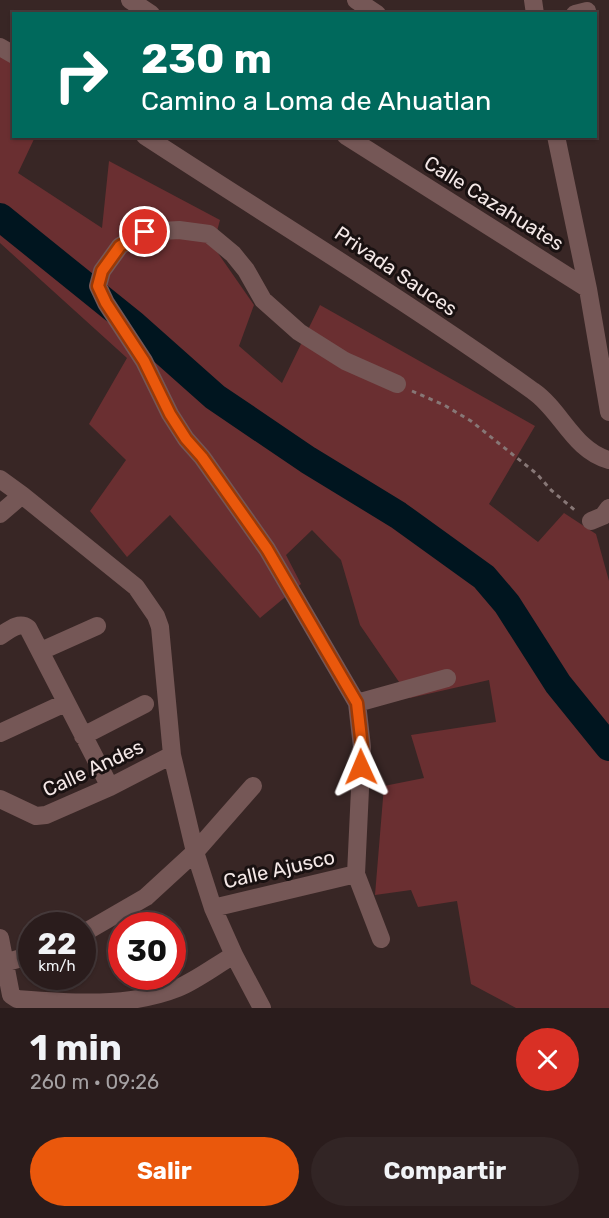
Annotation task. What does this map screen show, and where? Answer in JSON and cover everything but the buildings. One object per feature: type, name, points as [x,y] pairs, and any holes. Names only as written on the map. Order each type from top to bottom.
[{"type":"street","points":[[130,0],[148,12]]},
{"type":"street","name":"Privada Sauces","points":[[148,138],[346,264],[536,393],[584,447],[599,457],[609,459]]},
{"type":"street","name":"Calle Cazahuates","points":[[349,138],[588,289]]},
{"type":"street","points":[[556,138],[588,289],[609,412]]},
{"type":"street","points":[[381,939],[356,874],[362,747],[357,703],[267,549],[170,414],[144,361],[106,303],[98,286],[102,271],[120,246],[145,232],[179,230],[209,234],[233,254],[246,270],[263,300],[299,332],[345,361],[397,384]]},
{"type":"street","points":[[0,479],[136,587],[156,615],[160,627],[172,755],[195,852],[213,908],[234,955],[262,1008]]},
{"type":"street","points":[[0,514],[22,495]]},
{"type":"street","points":[[591,521],[603,516],[609,508]]},
{"type":"street","points":[[0,636],[19,625],[28,628],[110,788]]},
{"type":"street","points":[[41,651],[97,626]]},
{"type":"street","points":[[357,703],[447,678]]},
{"type":"street","points":[[0,733],[65,703]]},
{"type":"street","points":[[82,736],[145,704]]},
{"type":"street","name":"Calle Andes","points":[[0,799],[36,816],[42,816],[110,788],[172,755]]},
{"type":"street","points":[[96,926],[146,897],[195,852],[253,786]]},
{"type":"street","name":"Calle Ajusco","points":[[213,908],[356,874]]},
{"type":"street","points":[[0,938],[3,963],[11,995],[14,998],[79,1004],[149,997],[180,987],[234,955]]},
{"type":"street","points":[[3,963],[18,959]]},
{"type":"path","points":[[397,384],[444,405],[471,421],[537,474],[568,506],[591,521]]},
{"type":"shaded area","points":[[0,54],[12,61],[12,138],[35,138],[18,173],[102,228],[109,161],[220,220],[213,246],[254,305],[239,346],[282,383],[320,305],[535,426],[489,504],[538,542],[564,513],[596,534],[609,581],[609,1008],[516,1008],[471,984],[457,901],[418,907],[411,890],[375,895],[384,786],[424,778],[411,735],[496,722],[489,680],[410,698],[360,625],[341,560],[312,530],[286,555],[301,584],[260,618],[170,515],[127,557],[90,511],[126,460],[89,424],[127,358],[0,243]]},
{"type":"waterway","points":[[0,217],[134,325],[215,397],[308,460],[398,515],[484,577],[507,604],[558,684],[609,747]]},
{"type":"route","points":[[145,232],[120,246],[102,271],[98,286],[106,303],[144,361],[170,414],[267,549],[357,703],[362,747],[361,767]]}]
